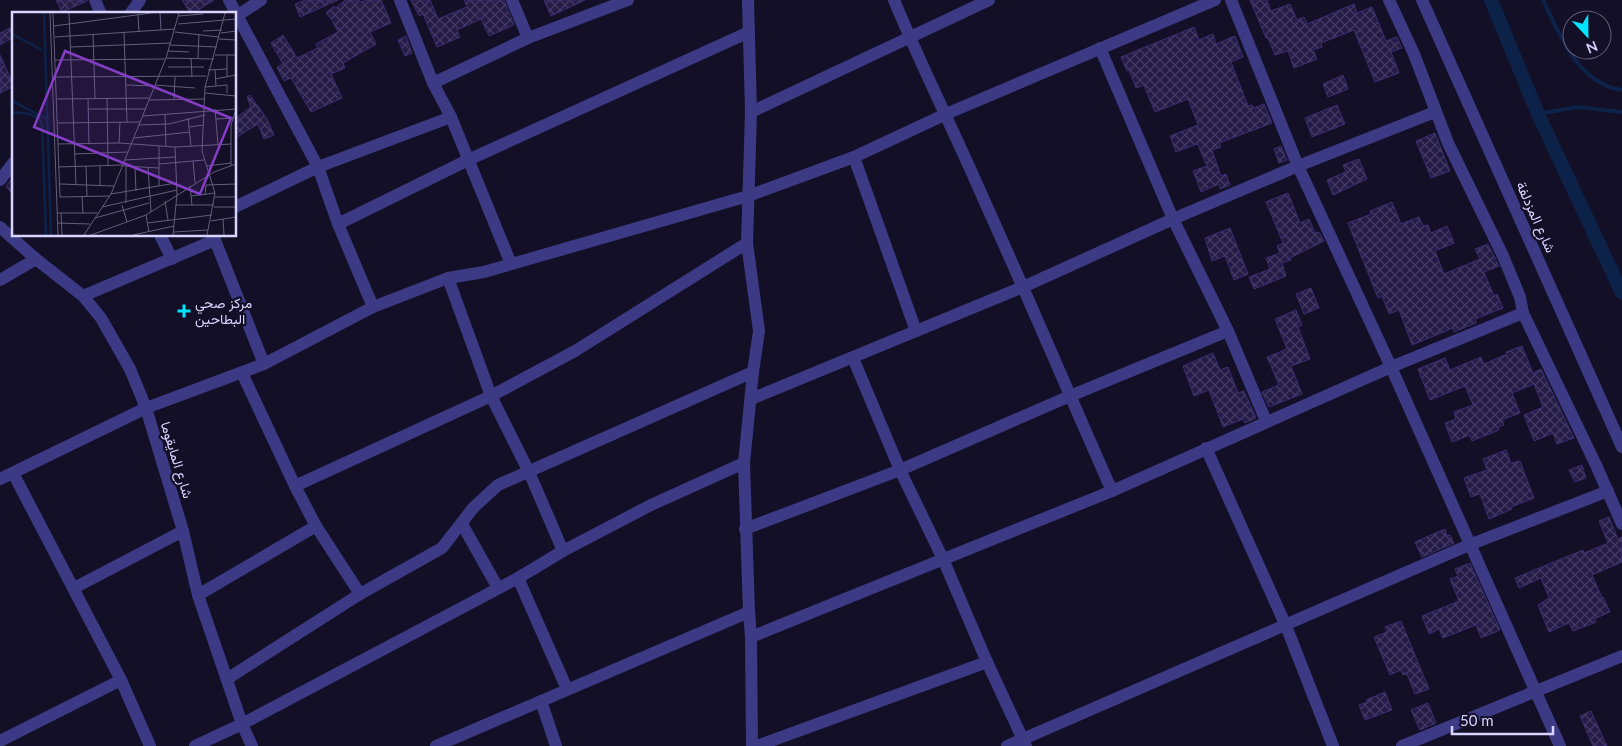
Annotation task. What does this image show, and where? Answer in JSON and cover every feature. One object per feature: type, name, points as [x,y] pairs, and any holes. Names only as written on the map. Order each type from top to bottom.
[{"type":"street","points":[[95,0],[99,12]]},
{"type":"street","points":[[131,12],[140,0]]},
{"type":"street","points":[[229,0],[234,12]]},
{"type":"street","points":[[261,0],[236,16],[318,167],[338,224],[373,307]]},
{"type":"street","points":[[400,0],[433,83],[451,117],[511,264]]},
{"type":"street","points":[[512,0],[528,38]]},
{"type":"street","points":[[433,83],[528,38],[628,0]]},
{"type":"street","points":[[748,0],[751,112],[747,243],[759,331],[744,463],[751,637],[752,746]]},
{"type":"street","points":[[894,0],[1112,491]]},
{"type":"street","points":[[751,112],[989,0]]},
{"type":"street","points":[[0,479],[146,408],[264,364],[373,307],[448,278],[484,272],[748,196],[854,157],[946,114],[1215,0]]},
{"type":"street","points":[[1231,0],[1298,166],[1391,367],[1560,746]]},
{"type":"street","points":[[1389,0],[1414,54],[1448,143],[1503,256],[1520,297],[1524,312],[1622,524]]},
{"type":"street","name":"شارع المزدلفة","points":[[1422,0],[1622,447]]},
{"type":"street","points":[[338,224],[468,160],[749,32]]},
{"type":"street","points":[[1100,48],[1173,219],[1228,331],[1266,421]]},
{"type":"street","points":[[751,399],[1023,287],[1173,219],[1298,166],[1435,112]]},
{"type":"street","points":[[236,206],[318,167],[451,117]]},
{"type":"street","points":[[854,157],[916,332]]},
{"type":"street","points":[[0,180],[12,165]]},
{"type":"street","name":"شارع المايقوما","points":[[0,227],[36,259],[83,296],[101,318],[130,369],[146,408],[183,531],[198,595],[242,724],[252,746]]},
{"type":"street","points":[[160,236],[172,259]]},
{"type":"street","points":[[83,296],[172,259],[214,238],[264,364]]},
{"type":"street","points":[[295,486],[491,396],[575,351],[747,243]]},
{"type":"street","points":[[0,280],[36,259]]},
{"type":"street","points":[[448,278],[491,396],[529,472],[564,552]]},
{"type":"street","points":[[751,637],[1112,491],[1266,421],[1524,312]]},
{"type":"street","points":[[746,529],[900,470],[1070,396],[1228,331]]},
{"type":"street","points":[[853,358],[900,470],[943,559],[987,662],[1025,743]]},
{"type":"street","points":[[227,679],[360,594],[438,552],[473,508],[498,485],[753,372]]},
{"type":"street","points":[[242,373],[316,526],[360,594]]},
{"type":"street","points":[[1206,448],[1286,626],[1333,746]]},
{"type":"street","points":[[196,746],[242,724],[518,578],[650,505],[744,463]]},
{"type":"street","points":[[13,473],[121,680],[150,746]]},
{"type":"street","points":[[1007,746],[1025,743],[1469,545],[1608,491]]},
{"type":"street","points":[[462,524],[498,588]]},
{"type":"street","points":[[198,595],[316,526]]},
{"type":"street","points":[[74,588],[183,531]]},
{"type":"street","points":[[518,578],[567,689]]},
{"type":"street","points":[[436,746],[749,612]]},
{"type":"street","points":[[1402,746],[1622,656]]},
{"type":"street","points":[[758,746],[987,662]]},
{"type":"street","points":[[0,741],[121,680]]},
{"type":"street","points":[[541,701],[556,746]]},
{"type":"building","points":[[56,0],[87,0],[87,1],[62,12]]},
{"type":"building","points":[[182,0],[214,0],[195,12],[190,12]]},
{"type":"building","points":[[305,0],[338,0],[300,17],[295,4]]},
{"type":"building","points":[[345,0],[358,0],[361,2],[381,0],[391,23],[370,32],[376,44],[343,63],[345,68],[331,74],[342,98],[311,112],[291,78],[284,81],[277,67],[283,64],[271,43],[283,35],[297,58],[318,48],[316,44],[338,32],[326,13],[334,6],[336,8]]},
{"type":"building","points":[[411,0],[430,0],[438,19],[467,7],[464,0],[504,0],[514,25],[489,36],[481,19],[457,30],[460,37],[437,47],[423,14],[419,16]]},
{"type":"building","points":[[544,0],[585,0],[551,16]]},
{"type":"building","points":[[1250,0],[1267,0],[1271,11],[1290,4],[1297,20],[1304,17],[1307,24],[1354,4],[1357,13],[1372,7],[1386,41],[1397,37],[1402,48],[1391,52],[1399,73],[1375,82],[1354,30],[1321,43],[1322,47],[1313,50],[1317,59],[1294,68],[1288,51],[1275,55]]},
{"type":"building","points":[[12,27],[12,38],[0,45],[0,33]]},
{"type":"building","points":[[1194,27],[1199,40],[1213,34],[1216,44],[1235,36],[1243,57],[1231,62],[1248,106],[1252,105],[1254,108],[1264,104],[1272,123],[1219,143],[1221,147],[1212,150],[1221,176],[1226,174],[1230,185],[1220,189],[1219,184],[1201,192],[1193,171],[1207,166],[1198,145],[1176,152],[1170,136],[1198,125],[1188,99],[1155,112],[1144,85],[1136,88],[1129,70],[1127,71],[1121,57]]},
{"type":"building","points":[[406,36],[412,53],[405,56],[398,40]]},
{"type":"building","points":[[0,55],[12,82],[12,87],[0,93]]},
{"type":"building","points":[[1343,75],[1348,89],[1328,97],[1323,84]]},
{"type":"building","points":[[250,95],[267,119],[274,135],[264,139],[258,124],[236,137],[236,118],[251,107],[247,97]]},
{"type":"building","points":[[1337,105],[1345,124],[1312,137],[1305,118]]},
{"type":"building","points":[[1435,133],[1450,171],[1431,178],[1416,141]]},
{"type":"building","points":[[1281,146],[1287,160],[1279,163],[1274,149]]},
{"type":"building","points":[[1359,159],[1367,179],[1333,195],[1327,180],[1346,172],[1343,165]]},
{"type":"building","points":[[12,178],[12,194],[6,186]]},
{"type":"building","points":[[1288,193],[1300,223],[1309,219],[1315,233],[1319,232],[1324,241],[1290,258],[1291,260],[1282,263],[1286,276],[1254,289],[1249,277],[1270,269],[1266,258],[1280,253],[1277,246],[1283,243],[1266,202]]},
{"type":"building","points":[[1392,202],[1401,224],[1419,217],[1423,226],[1428,225],[1431,233],[1447,226],[1454,243],[1435,251],[1444,274],[1480,259],[1475,249],[1488,244],[1499,266],[1484,272],[1494,296],[1497,294],[1503,308],[1475,319],[1476,323],[1454,332],[1453,328],[1412,345],[1399,310],[1389,314],[1382,296],[1378,298],[1348,223],[1371,214],[1370,211]]},
{"type":"building","points":[[1230,228],[1248,274],[1234,280],[1225,256],[1212,261],[1205,238]]},
{"type":"building","points":[[1311,288],[1319,308],[1304,314],[1296,294]]},
{"type":"building","points":[[1296,310],[1302,325],[1298,327],[1310,359],[1291,366],[1302,394],[1269,407],[1262,392],[1279,385],[1267,357],[1287,349],[1275,319]]},
{"type":"building","points":[[1522,346],[1533,373],[1541,369],[1574,438],[1557,444],[1553,433],[1534,441],[1524,415],[1543,407],[1534,384],[1512,393],[1520,413],[1502,420],[1504,425],[1498,427],[1499,430],[1472,441],[1470,435],[1452,442],[1445,423],[1456,419],[1454,412],[1473,405],[1465,386],[1430,400],[1418,369],[1445,358],[1450,370],[1481,357],[1484,364]]},
{"type":"building","points":[[1213,353],[1220,370],[1228,367],[1238,393],[1244,391],[1256,418],[1245,423],[1243,419],[1223,427],[1209,390],[1194,396],[1183,366]]},
{"type":"building","points":[[1506,450],[1511,463],[1520,461],[1534,498],[1511,507],[1512,509],[1489,519],[1480,494],[1471,497],[1464,478],[1487,470],[1483,459]]},
{"type":"building","points":[[1582,465],[1586,478],[1575,482],[1569,470]]},
{"type":"building","points":[[1609,517],[1618,539],[1622,537],[1622,562],[1592,575],[1610,612],[1594,619],[1596,622],[1573,631],[1569,623],[1549,632],[1538,605],[1549,598],[1541,578],[1519,588],[1515,578],[1583,550],[1584,553],[1608,543],[1599,521]]},
{"type":"building","points":[[1445,529],[1447,536],[1450,535],[1454,543],[1422,557],[1415,542]]},
{"type":"building","points":[[1470,563],[1500,630],[1481,638],[1476,625],[1443,638],[1439,629],[1429,634],[1422,616],[1459,601],[1450,579],[1458,576],[1455,569]]},
{"type":"building","points":[[1401,621],[1429,689],[1415,694],[1407,674],[1403,675],[1401,670],[1390,675],[1374,637],[1387,632],[1385,627]]},
{"type":"building","points":[[1385,692],[1392,710],[1365,720],[1359,705]]},
{"type":"building","points":[[1428,703],[1436,723],[1420,730],[1411,710]]},
{"type":"building","points":[[1591,711],[1607,746],[1593,746],[1580,716]]},
{"type":"waterway","points":[[1491,0],[1538,114],[1622,293]]},
{"type":"waterway","points":[[1543,0],[1572,56],[1582,68],[1594,79],[1607,86],[1622,90]]},
{"type":"waterway","points":[[1538,114],[1578,107],[1622,112]]},
{"type":"place","name":"مركز صحي البطاحين","points":[[184,311]]}]
